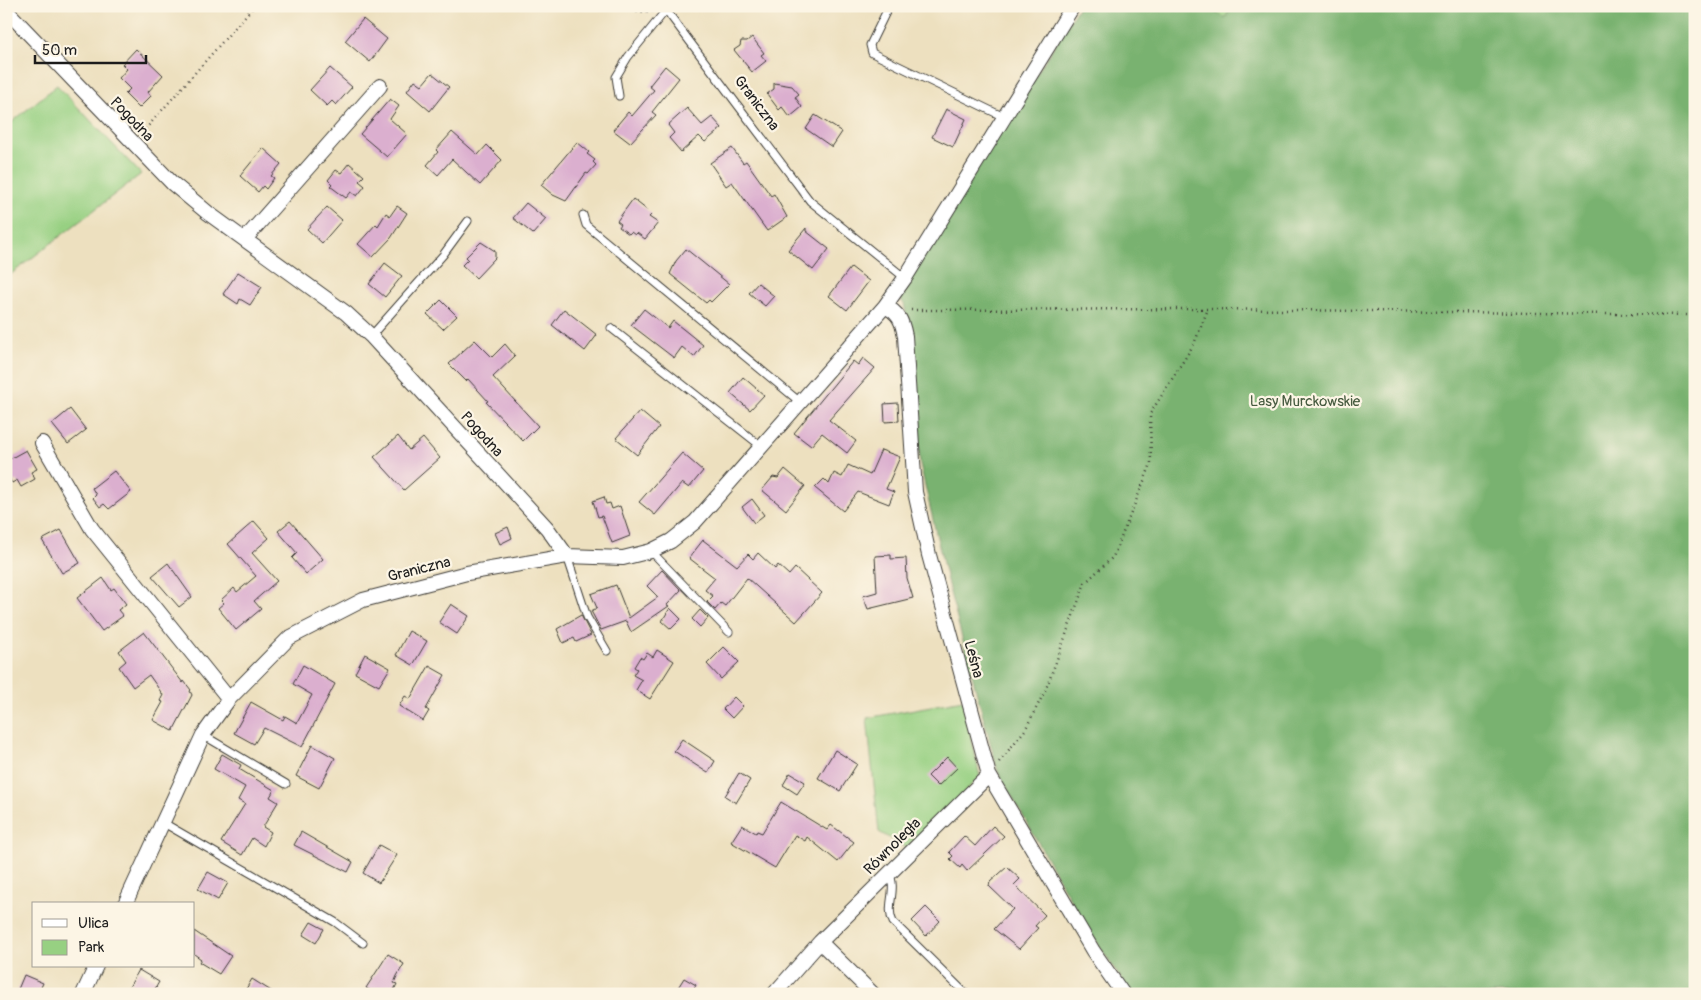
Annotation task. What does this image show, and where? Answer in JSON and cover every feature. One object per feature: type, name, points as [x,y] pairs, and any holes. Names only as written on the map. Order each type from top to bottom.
[{"type":"street","name":"Graniczna","points":[[126,902],[203,735],[228,699],[289,638],[363,600],[467,573],[567,556],[623,558],[651,551],[672,541],[695,522],[800,402],[890,308],[905,278],[1073,6]]},
{"type":"street","name":"Pogodna","points":[[6,10],[172,183],[208,213],[346,313],[371,336],[547,528],[567,556]]},
{"type":"street","points":[[245,239],[380,86]]},
{"type":"street","name":"Leśna","points":[[890,308],[902,321],[905,336],[915,492],[929,555],[988,774],[1094,951],[1123,994]]},
{"type":"street","points":[[42,443],[92,529],[228,699]]},
{"type":"street","name":"Równoległa","points":[[774,994],[820,942],[988,774]]},
{"type":"street","points":[[820,942],[873,994]]},
{"type":"street","points":[[83,994],[95,968]]},
{"type":"lane","points":[[889,6],[870,45],[872,53],[1004,117]]},
{"type":"lane","points":[[619,96],[616,77],[628,57],[666,10]]},
{"type":"lane","name":"Graniczna","points":[[666,10],[810,201],[905,278]]},
{"type":"lane","points":[[582,215],[586,225],[800,402]]},
{"type":"lane","points":[[371,336],[443,255],[468,221]]},
{"type":"lane","points":[[611,328],[761,446]]},
{"type":"lane","points":[[651,551],[729,632]]},
{"type":"lane","points":[[567,556],[587,617],[607,651]]},
{"type":"lane","points":[[203,735],[286,784]]},
{"type":"lane","points":[[162,822],[335,922],[363,943]]},
{"type":"lane","points":[[889,873],[894,882],[888,913],[893,922],[966,994]]},
{"type":"path","points":[[133,143],[254,6]]},
{"type":"path","points":[[623,6],[635,12],[666,10]]},
{"type":"path","points":[[890,308],[1695,315]]},
{"type":"path","points":[[988,774],[1025,730],[1046,689],[1086,582],[1112,558],[1151,464],[1150,414],[1194,344],[1208,310]]},
{"type":"green space","name":"Lasy Murckowskie","points":[[1079,6],[1206,6],[1225,18],[1233,6],[1695,6],[1695,994],[1131,994],[1082,920],[998,772],[949,589],[920,464],[910,334],[904,304],[898,296]]},
{"type":"green space","points":[[1206,6],[1233,6],[1225,18]]},
{"type":"green space","points":[[57,85],[141,174],[6,278],[6,127]]},
{"type":"green space","points":[[963,700],[980,777],[906,848],[879,832],[867,718]]},
{"type":"building","points":[[363,19],[387,39],[370,62],[345,41]]},
{"type":"building","points":[[752,37],[764,53],[761,55],[766,61],[752,72],[734,50],[740,46],[741,41],[747,41]]},
{"type":"building","points":[[136,49],[163,75],[148,92],[151,96],[139,108],[125,94],[130,89],[119,78],[127,69],[122,64]]},
{"type":"building","points":[[665,66],[679,78],[652,112],[656,115],[630,143],[613,130],[628,112],[632,116],[654,90],[649,86]]},
{"type":"building","points":[[330,68],[352,87],[336,105],[332,101],[327,106],[310,90]]},
{"type":"building","points":[[432,73],[449,87],[430,111],[407,91],[415,80],[422,85]]},
{"type":"building","points":[[774,83],[792,86],[799,94],[795,97],[802,107],[790,117],[782,107],[779,110],[767,94],[774,89]]},
{"type":"building","points":[[390,99],[399,106],[390,119],[407,134],[387,157],[360,134]]},
{"type":"building","points":[[687,108],[702,125],[712,117],[722,128],[705,142],[699,136],[681,152],[669,138],[674,133],[668,125]]},
{"type":"building","points":[[946,109],[966,119],[953,147],[932,137]]},
{"type":"building","points":[[815,115],[842,132],[832,147],[806,129]]},
{"type":"building","points":[[452,132],[478,155],[487,145],[502,160],[480,185],[452,159],[438,175],[427,165],[438,152],[436,150]]},
{"type":"building","points":[[577,142],[589,152],[587,154],[595,160],[593,162],[596,165],[588,174],[586,173],[566,201],[553,195],[541,185]]},
{"type":"building","points":[[263,148],[281,164],[271,176],[274,178],[266,189],[263,186],[258,192],[240,176]]},
{"type":"building","points":[[732,148],[743,163],[746,161],[771,196],[774,194],[787,217],[767,231],[732,182],[726,186],[710,163]]},
{"type":"building","points":[[349,163],[364,176],[359,181],[365,186],[357,196],[351,192],[346,198],[330,186],[332,184],[328,180],[336,170],[341,173]]},
{"type":"building","points":[[633,199],[652,214],[649,217],[658,223],[645,239],[637,233],[635,235],[631,232],[629,234],[619,227],[621,224],[617,221]]},
{"type":"building","points":[[526,203],[546,219],[533,234],[513,218]]},
{"type":"building","points":[[397,206],[407,213],[391,238],[373,257],[358,244],[376,224],[378,226],[386,213],[390,216]]},
{"type":"building","points":[[327,207],[342,220],[322,243],[307,229]]},
{"type":"building","points":[[806,228],[806,231],[829,249],[813,270],[788,250]]},
{"type":"building","points":[[481,242],[495,251],[495,258],[476,278],[462,265],[468,259],[466,257]]},
{"type":"building","points":[[686,249],[729,284],[711,302],[709,300],[706,303],[670,274],[676,261]]},
{"type":"building","points":[[385,263],[402,276],[385,297],[369,284]]},
{"type":"building","points":[[851,267],[869,281],[847,310],[829,296]]},
{"type":"building","points":[[238,272],[262,287],[250,305],[240,299],[238,304],[223,294]]},
{"type":"building","points":[[758,283],[774,296],[765,306],[749,293]]},
{"type":"building","points":[[441,300],[457,316],[443,329],[427,314]]},
{"type":"building","points":[[564,309],[597,335],[585,351],[552,325]]},
{"type":"building","points":[[644,309],[668,328],[673,321],[703,345],[694,357],[682,347],[674,358],[631,325]]},
{"type":"building","points":[[475,340],[492,357],[505,344],[515,356],[493,377],[538,426],[523,441],[486,402],[488,401],[468,379],[466,381],[449,364]]},
{"type":"building","points":[[863,358],[875,368],[829,420],[856,441],[847,453],[822,433],[811,446],[794,433],[853,361],[858,365]]},
{"type":"building","points":[[743,377],[764,395],[750,410],[730,393]]},
{"type":"building","points":[[898,403],[899,421],[885,422],[884,404]]},
{"type":"building","points":[[70,409],[86,430],[68,444],[52,424]]},
{"type":"building","points":[[640,411],[659,427],[637,455],[616,438]]},
{"type":"building","points":[[398,436],[409,450],[423,438],[440,458],[404,490],[374,457]]},
{"type":"building","points":[[26,450],[37,469],[31,472],[35,479],[21,487],[17,480],[12,483],[6,473],[6,461]]},
{"type":"building","points":[[881,450],[900,457],[886,489],[894,492],[889,504],[858,492],[843,511],[815,488],[824,479],[829,484],[834,473],[842,477],[848,465],[870,475]]},
{"type":"building","points":[[682,453],[703,471],[689,488],[682,483],[655,515],[639,502]]},
{"type":"building","points":[[785,469],[805,486],[786,510],[762,490],[773,477],[778,478]]},
{"type":"building","points":[[114,471],[131,492],[109,509],[104,504],[100,507],[93,498],[96,495],[92,488]]},
{"type":"building","points":[[604,497],[606,504],[610,503],[612,509],[620,506],[630,536],[612,543],[602,516],[598,517],[593,501]]},
{"type":"building","points":[[752,499],[764,515],[754,523],[742,507]]},
{"type":"building","points":[[254,521],[269,538],[252,553],[277,581],[254,601],[261,609],[236,630],[218,608],[224,603],[221,600],[234,588],[237,592],[256,576],[228,544]]},
{"type":"building","points":[[290,521],[323,559],[306,574],[292,558],[297,553],[278,531]]},
{"type":"building","points":[[508,527],[512,538],[500,544],[495,533]]},
{"type":"building","points":[[61,530],[80,563],[62,573],[42,540]]},
{"type":"building","points":[[703,540],[737,566],[748,554],[753,559],[758,553],[775,569],[778,565],[789,575],[795,568],[822,593],[796,622],[747,578],[725,606],[721,603],[715,610],[707,602],[713,596],[705,590],[715,578],[689,558]]},
{"type":"building","points":[[891,555],[891,559],[906,558],[907,578],[913,598],[868,609],[863,596],[877,592],[875,556]]},
{"type":"building","points":[[168,563],[192,597],[179,607],[152,576]]},
{"type":"building","points":[[662,570],[681,590],[667,605],[669,606],[631,632],[626,621],[601,630],[591,611],[597,608],[591,594],[616,585],[629,618],[658,597],[647,586]]},
{"type":"building","points":[[103,578],[111,590],[114,588],[126,604],[118,610],[123,616],[102,631],[77,598]]},
{"type":"building","points":[[451,604],[469,616],[457,634],[439,622]]},
{"type":"building","points":[[670,608],[681,619],[671,629],[662,621]]},
{"type":"building","points":[[700,610],[708,618],[700,627],[692,619]]},
{"type":"building","points":[[581,615],[591,635],[576,642],[574,638],[563,643],[557,629]]},
{"type":"building","points":[[409,631],[427,641],[413,665],[396,655]]},
{"type":"building","points":[[144,632],[183,683],[184,681],[191,690],[192,695],[173,731],[153,720],[163,702],[160,701],[163,695],[149,675],[133,687],[119,667],[126,661],[119,651]]},
{"type":"building","points":[[724,647],[739,662],[721,679],[707,664]]},
{"type":"building","points":[[657,650],[674,661],[650,699],[636,690],[642,680],[633,675],[637,669],[634,667],[640,657],[643,659],[647,653],[653,657]]},
{"type":"building","points":[[365,654],[390,668],[379,686],[355,673]]},
{"type":"building","points":[[303,665],[335,684],[302,747],[264,728],[254,744],[234,733],[251,702],[283,720],[285,716],[297,723],[312,695],[293,684]]},
{"type":"building","points":[[429,666],[445,675],[426,709],[429,711],[423,721],[399,706],[405,696],[410,699]]},
{"type":"building","points":[[734,697],[743,706],[732,718],[723,709]]},
{"type":"building","points":[[682,739],[715,761],[708,773],[674,751]]},
{"type":"building","points":[[312,745],[335,758],[319,788],[296,776]]},
{"type":"building","points":[[835,750],[857,764],[840,791],[818,778]]},
{"type":"building","points":[[222,754],[241,765],[239,769],[274,790],[270,797],[278,802],[263,827],[271,832],[264,846],[252,838],[242,855],[221,842],[245,804],[238,800],[245,787],[214,769]]},
{"type":"building","points":[[947,757],[957,768],[938,786],[928,776]]},
{"type":"building","points":[[739,773],[750,780],[736,803],[725,796]]},
{"type":"building","points":[[790,773],[805,782],[797,794],[783,785]]},
{"type":"building","points":[[781,802],[827,830],[831,825],[854,842],[838,862],[807,837],[805,841],[795,835],[775,868],[731,842],[742,825],[756,833],[757,831],[762,833]]},
{"type":"building","points":[[993,826],[1004,836],[967,871],[962,865],[960,868],[950,859],[953,856],[949,852],[964,836],[975,846]]},
{"type":"building","points":[[301,832],[353,862],[348,872],[294,845]]},
{"type":"building","points":[[379,845],[397,855],[379,883],[363,873]]},
{"type":"building","points":[[1007,867],[1020,879],[1014,885],[1045,915],[1035,926],[1038,928],[1019,949],[994,929],[1013,909],[989,886],[990,882]]},
{"type":"building","points":[[208,872],[228,883],[218,900],[198,889]]},
{"type":"building","points":[[926,907],[940,921],[926,936],[912,921]]},
{"type":"building","points":[[311,922],[324,929],[316,943],[303,935]]},
{"type":"building","points":[[195,932],[231,956],[219,974],[199,962],[201,959],[195,955]]},
{"type":"building","points":[[388,954],[404,964],[394,983],[397,984],[392,994],[376,994],[366,988]]},
{"type":"building","points":[[139,970],[159,982],[152,994],[125,994]]},
{"type":"building","points":[[24,975],[43,983],[38,994],[16,994]]},
{"type":"building","points":[[684,978],[696,985],[691,994],[674,994]]},
{"type":"building","points":[[252,979],[276,994],[243,994]]}]
